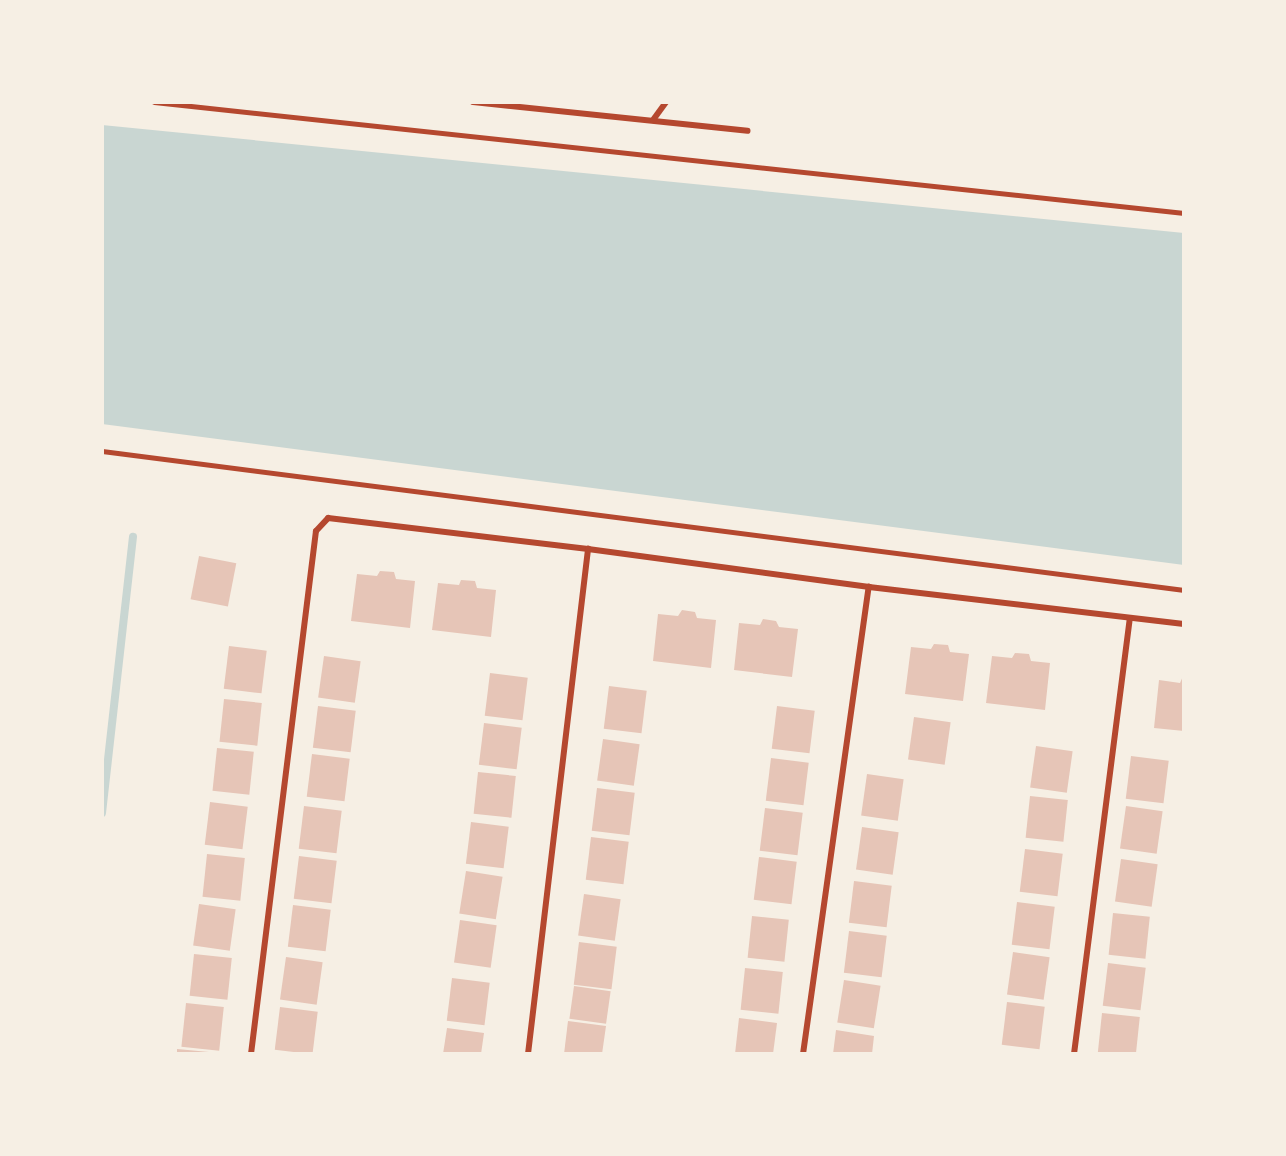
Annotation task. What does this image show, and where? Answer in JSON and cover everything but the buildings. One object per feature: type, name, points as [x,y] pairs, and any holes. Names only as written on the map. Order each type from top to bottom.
[{"type":"street","points":[[154,102],[1184,213]]},
{"type":"street","points":[[472,102],[747,131]]},
{"type":"street","points":[[653,120],[666,102]]},
{"type":"street","points":[[102,451],[1184,590]]},
{"type":"street","points":[[251,1054],[316,531],[328,518],[588,549],[869,588],[1184,624]]},
{"type":"street","points":[[528,1054],[588,549]]},
{"type":"street","points":[[803,1054],[869,588]]},
{"type":"street","points":[[1074,1054],[1130,619]]},
{"type":"shaded area","points":[[102,125],[1184,233],[1184,565],[102,424]]},
{"type":"waterway","points":[[102,813],[133,537]]}]
